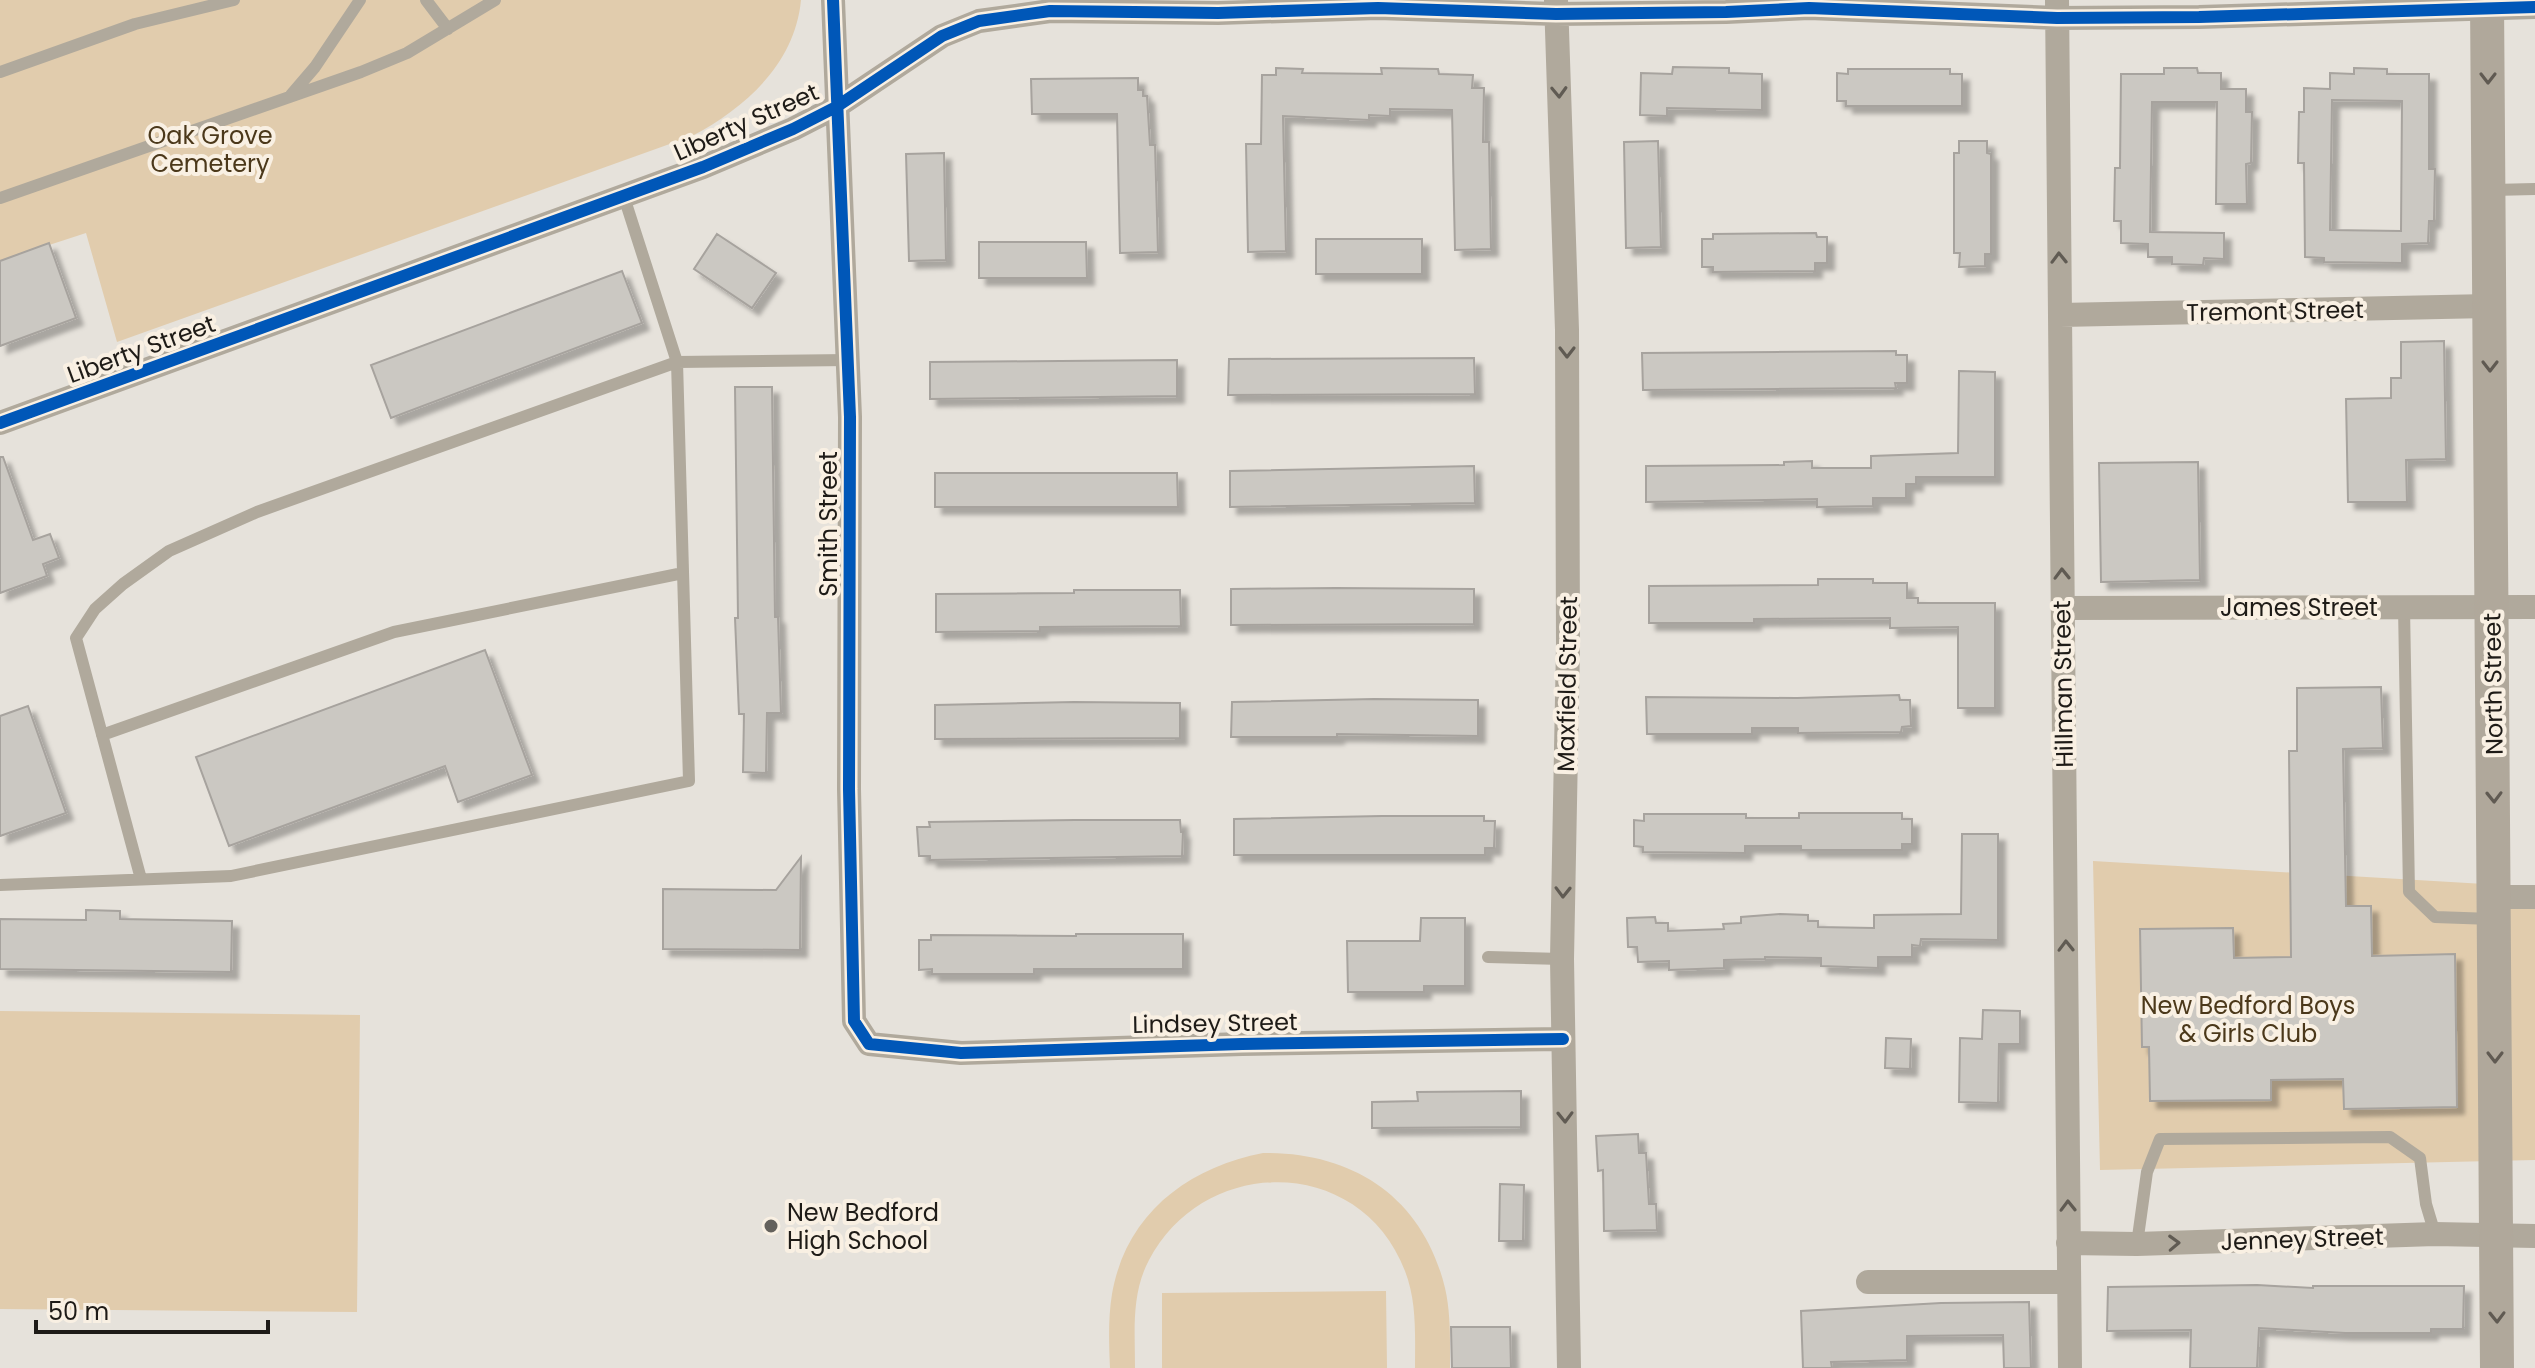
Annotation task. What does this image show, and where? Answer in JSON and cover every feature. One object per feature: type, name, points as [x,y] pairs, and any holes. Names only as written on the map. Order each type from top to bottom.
[{"type":"street","name":"Smith Street","points":[[833,0],[850,417],[849,789],[854,1021],[869,1044]]},
{"type":"street","name":"Liberty Street","points":[[0,423],[624,197],[748,148],[836,107],[942,36],[979,21],[1050,11],[1218,6],[1556,7],[1726,12],[1809,4],[2057,9],[2199,17],[2487,4],[2535,7]]},
{"type":"street","name":"North Street","points":[[2487,4],[2497,1368]]},
{"type":"street","name":"Maxfield Street","points":[[1556,7],[1567,330],[1568,647],[1562,959],[1569,1368]]},
{"type":"street","name":"Hillman Street","points":[[2057,9],[2070,1368]]},
{"type":"street","name":"Tremont Street","points":[[2060,315],[2489,306]]},
{"type":"street","name":"James Street","points":[[2063,608],[2535,607]]},
{"type":"street","points":[[2495,908],[2535,897]]},
{"type":"street","name":"Lindsey Street","points":[[869,1044],[961,1053],[1242,1044],[1563,1039]]},
{"type":"street","name":"Jenney Street","points":[[2068,1243],[2137,1244],[2435,1234],[2535,1236]]},
{"type":"street","points":[[1868,1282],[2069,1282]]},
{"type":"lane","points":[[0,72],[135,24],[234,0]]},
{"type":"lane","points":[[289,97],[315,67],[360,0]]},
{"type":"lane","points":[[426,0],[448,29]]},
{"type":"lane","points":[[0,198],[235,118],[395,58],[495,0]]},
{"type":"lane","points":[[2488,190],[2535,189]]},
{"type":"lane","points":[[0,885],[231,876],[689,781],[677,362],[624,197]]},
{"type":"lane","points":[[141,879],[76,638],[95,609],[123,584],[169,551],[257,512],[677,362],[848,360]]},
{"type":"lane","points":[[102,735],[394,632],[683,573]]},
{"type":"lane","points":[[2404,607],[2409,892],[2435,917],[2495,908]]},
{"type":"lane","points":[[1488,957],[1562,959]]},
{"type":"lane","points":[[2137,1244],[2147,1172],[2160,1139],[2390,1137],[2420,1158],[2426,1204],[2435,1234]]},
{"type":"green space","name":"Oak Grove Cemetery","points":[[0,0],[801,0],[789,44],[764,82],[731,112],[692,136],[117,342],[86,233],[0,261]]},
{"type":"green space","name":"New Bedford Boys & Girls Club","points":[[2093,861],[2535,887],[2535,1160],[2100,1170]]},
{"type":"green space","points":[[0,1011],[360,1015],[357,1312],[0,1309]]},
{"type":"green space","points":[[1263,1153],[1296,1155],[1354,1171],[1380,1186],[1401,1205],[1420,1228],[1435,1256],[1445,1288],[1450,1368],[1415,1368],[1412,1295],[1405,1271],[1384,1233],[1354,1205],[1319,1189],[1282,1182],[1243,1186],[1206,1201],[1174,1225],[1149,1260],[1139,1286],[1135,1313],[1135,1368],[1110,1368],[1112,1294],[1119,1266],[1146,1218],[1164,1199],[1209,1170]]},
{"type":"green space","points":[[1386,1291],[1387,1368],[1162,1368],[1162,1293]]},
{"type":"building","points":[[1673,67],[1729,68],[1729,73],[1762,74],[1762,110],[1667,108],[1667,116],[1640,115],[1641,73],[1672,74]]},
{"type":"building","points":[[1276,68],[1303,69],[1302,73],[1382,74],[1381,68],[1438,69],[1439,74],[1473,75],[1472,88],[1484,88],[1483,142],[1489,142],[1491,249],[1455,250],[1452,110],[1390,109],[1390,116],[1369,115],[1369,120],[1283,116],[1286,251],[1248,252],[1246,144],[1261,144],[1262,75],[1276,75]]},
{"type":"building","points":[[2164,68],[2197,68],[2198,73],[2221,73],[2221,89],[2246,89],[2246,112],[2252,112],[2251,163],[2246,164],[2247,204],[2216,204],[2217,102],[2152,102],[2150,232],[2224,233],[2224,259],[2204,258],[2203,265],[2172,264],[2172,257],[2148,257],[2148,244],[2121,243],[2121,221],[2114,221],[2115,168],[2120,168],[2121,74],[2164,74]]},
{"type":"building","points":[[2354,68],[2387,69],[2387,74],[2429,74],[2429,169],[2435,169],[2434,221],[2429,221],[2428,243],[2402,244],[2402,263],[2324,262],[2324,258],[2305,257],[2304,163],[2298,163],[2299,112],[2304,112],[2304,88],[2330,89],[2330,73],[2354,74]],"holes":[[[2332,100],[2402,101],[2401,231],[2330,230]]]},
{"type":"building","points":[[1848,69],[1950,69],[1950,74],[1962,74],[1962,106],[1846,106],[1846,101],[1837,101],[1837,73],[1848,74]]},
{"type":"building","points":[[1138,78],[1138,90],[1143,90],[1143,96],[1147,96],[1150,145],[1155,145],[1158,252],[1120,253],[1117,114],[1032,114],[1031,79]]},
{"type":"building","points":[[1658,141],[1661,247],[1626,248],[1624,142]]},
{"type":"building","points":[[1959,141],[1987,141],[1987,153],[1991,154],[1991,254],[1985,254],[1985,266],[1959,267],[1960,253],[1954,253],[1954,153],[1959,153]]},
{"type":"building","points":[[944,153],[946,260],[909,261],[906,154]]},
{"type":"building","points":[[1816,233],[1817,237],[1827,237],[1827,263],[1815,263],[1815,271],[1713,272],[1713,267],[1702,267],[1702,239],[1713,239],[1713,234]]},
{"type":"building","points":[[717,234],[776,273],[752,308],[694,269]]},
{"type":"building","points":[[1316,239],[1422,239],[1422,274],[1316,274]]},
{"type":"building","points":[[979,242],[1086,242],[1087,278],[979,278]]},
{"type":"building","points":[[49,243],[76,318],[0,346],[0,261]]},
{"type":"building","points":[[622,271],[642,323],[391,418],[371,365]]},
{"type":"building","points":[[2444,341],[2446,459],[2406,460],[2407,502],[2348,502],[2346,399],[2391,398],[2391,378],[2401,378],[2401,342]]},
{"type":"building","points":[[1896,351],[1896,355],[1907,355],[1907,383],[1895,383],[1896,388],[1643,390],[1642,353]]},
{"type":"building","points":[[1474,358],[1475,394],[1228,395],[1229,359]]},
{"type":"building","points":[[1177,360],[1177,396],[930,399],[930,362]]},
{"type":"building","points":[[1959,371],[1995,372],[1995,477],[1916,477],[1916,484],[1906,484],[1906,498],[1873,498],[1873,506],[1817,507],[1817,499],[1646,502],[1646,466],[1784,465],[1784,462],[1812,461],[1812,468],[1871,468],[1871,456],[1958,453]]},
{"type":"building","points":[[735,387],[772,387],[775,617],[778,617],[781,713],[767,713],[766,773],[743,772],[744,714],[739,714],[735,618],[738,618]]},
{"type":"building","points":[[0,457],[3,457],[33,540],[50,534],[59,558],[43,564],[47,576],[0,593]]},
{"type":"building","points":[[2198,462],[2200,580],[2101,582],[2099,463]]},
{"type":"building","points":[[1474,466],[1475,503],[1230,507],[1230,471]]},
{"type":"building","points":[[935,473],[1177,473],[1178,507],[935,507]]},
{"type":"building","points":[[1818,579],[1873,579],[1873,583],[1907,583],[1907,598],[1918,598],[1918,603],[1995,603],[1995,708],[1958,708],[1958,627],[1890,628],[1890,618],[1649,623],[1649,586],[1818,585]]},
{"type":"building","points":[[1231,589],[1474,589],[1474,624],[1231,625]]},
{"type":"building","points":[[1074,590],[1180,590],[1181,626],[1040,627],[1040,631],[936,632],[936,594],[1074,593]]},
{"type":"building","points":[[485,650],[532,775],[458,802],[445,766],[229,846],[196,757]]},
{"type":"building","points":[[2381,687],[2383,748],[2343,749],[2346,906],[2371,906],[2372,956],[2455,954],[2457,1107],[2344,1109],[2343,1079],[2271,1080],[2271,1100],[2150,1101],[2149,1047],[2142,1047],[2140,929],[2233,928],[2234,958],[2291,957],[2289,751],[2297,751],[2297,688]]},
{"type":"building","points":[[1899,695],[1900,700],[1910,700],[1911,726],[1902,727],[1901,732],[1798,733],[1798,728],[1752,728],[1752,734],[1647,734],[1646,697]]},
{"type":"building","points":[[1478,700],[1478,736],[1337,734],[1337,737],[1231,737],[1232,702]]},
{"type":"building","points":[[1180,703],[1180,738],[935,739],[935,705]]},
{"type":"building","points":[[28,706],[66,813],[0,836],[0,716]]},
{"type":"building","points":[[1799,813],[1902,813],[1902,819],[1912,819],[1912,844],[1902,844],[1902,850],[1801,850],[1801,846],[1745,846],[1745,853],[1643,852],[1643,847],[1634,846],[1634,820],[1644,821],[1644,814],[1746,814],[1746,818],[1799,818]]},
{"type":"building","points":[[1484,816],[1484,821],[1495,821],[1494,848],[1485,848],[1485,855],[1234,855],[1234,819]]},
{"type":"building","points":[[1180,820],[1182,856],[930,860],[930,856],[919,856],[917,827],[930,827],[929,822]]},
{"type":"building","points":[[1962,834],[1998,834],[1998,940],[1921,939],[1920,946],[1912,945],[1912,957],[1878,957],[1878,968],[1821,966],[1821,958],[1765,957],[1724,960],[1724,968],[1669,970],[1669,961],[1638,962],[1637,947],[1628,947],[1627,918],[1655,917],[1656,923],[1668,923],[1668,931],[1724,929],[1723,924],[1741,923],[1741,917],[1780,914],[1808,915],[1808,921],[1818,921],[1818,927],[1874,928],[1874,915],[1961,914]]},
{"type":"building","points":[[801,857],[800,950],[663,949],[663,889],[776,890]]},
{"type":"building","points":[[86,910],[120,911],[120,919],[232,921],[231,972],[0,969],[0,919],[86,920]]},
{"type":"building","points":[[1421,918],[1465,918],[1465,986],[1424,986],[1424,992],[1348,992],[1347,941],[1420,941]]},
{"type":"building","points":[[1183,934],[1183,969],[1034,969],[1034,974],[932,974],[932,969],[919,970],[919,940],[931,940],[931,935]]},
{"type":"building","points":[[1983,1010],[2020,1011],[2020,1044],[1999,1044],[1998,1103],[1959,1102],[1960,1038],[1982,1039]]},
{"type":"building","points":[[1886,1038],[1911,1039],[1910,1069],[1885,1068]]},
{"type":"building","points":[[1521,1091],[1521,1127],[1372,1128],[1372,1102],[1418,1101],[1417,1092]]},
{"type":"building","points":[[1638,1134],[1639,1153],[1646,1153],[1649,1204],[1656,1204],[1657,1230],[1604,1231],[1603,1170],[1598,1171],[1596,1136]]},
{"type":"building","points":[[1500,1184],[1524,1185],[1523,1241],[1499,1241]]},
{"type":"building","points":[[2257,1285],[2313,1288],[2464,1286],[2463,1329],[2431,1329],[2431,1333],[2345,1333],[2259,1328],[2257,1368],[2190,1368],[2191,1330],[2107,1331],[2108,1287]]},
{"type":"building","points":[[2029,1302],[2031,1368],[2004,1368],[2003,1335],[1907,1336],[1907,1360],[1831,1362],[1832,1368],[1803,1368],[1801,1311],[1941,1303]]},
{"type":"building","points":[[1451,1327],[1510,1327],[1511,1368],[1452,1368]]},
{"type":"cycle path","points":[[833,0],[850,417],[849,789],[854,1021],[869,1044],[961,1053],[1242,1044],[1563,1039]]},
{"type":"cycle path","points":[[0,423],[703,167],[836,107],[942,36],[979,21],[1050,11],[1218,13],[1378,8],[1556,14],[1809,8],[2057,18],[2535,7]]},
{"type":"place","name":"New Bedford High School","points":[[771,1226]]}]
